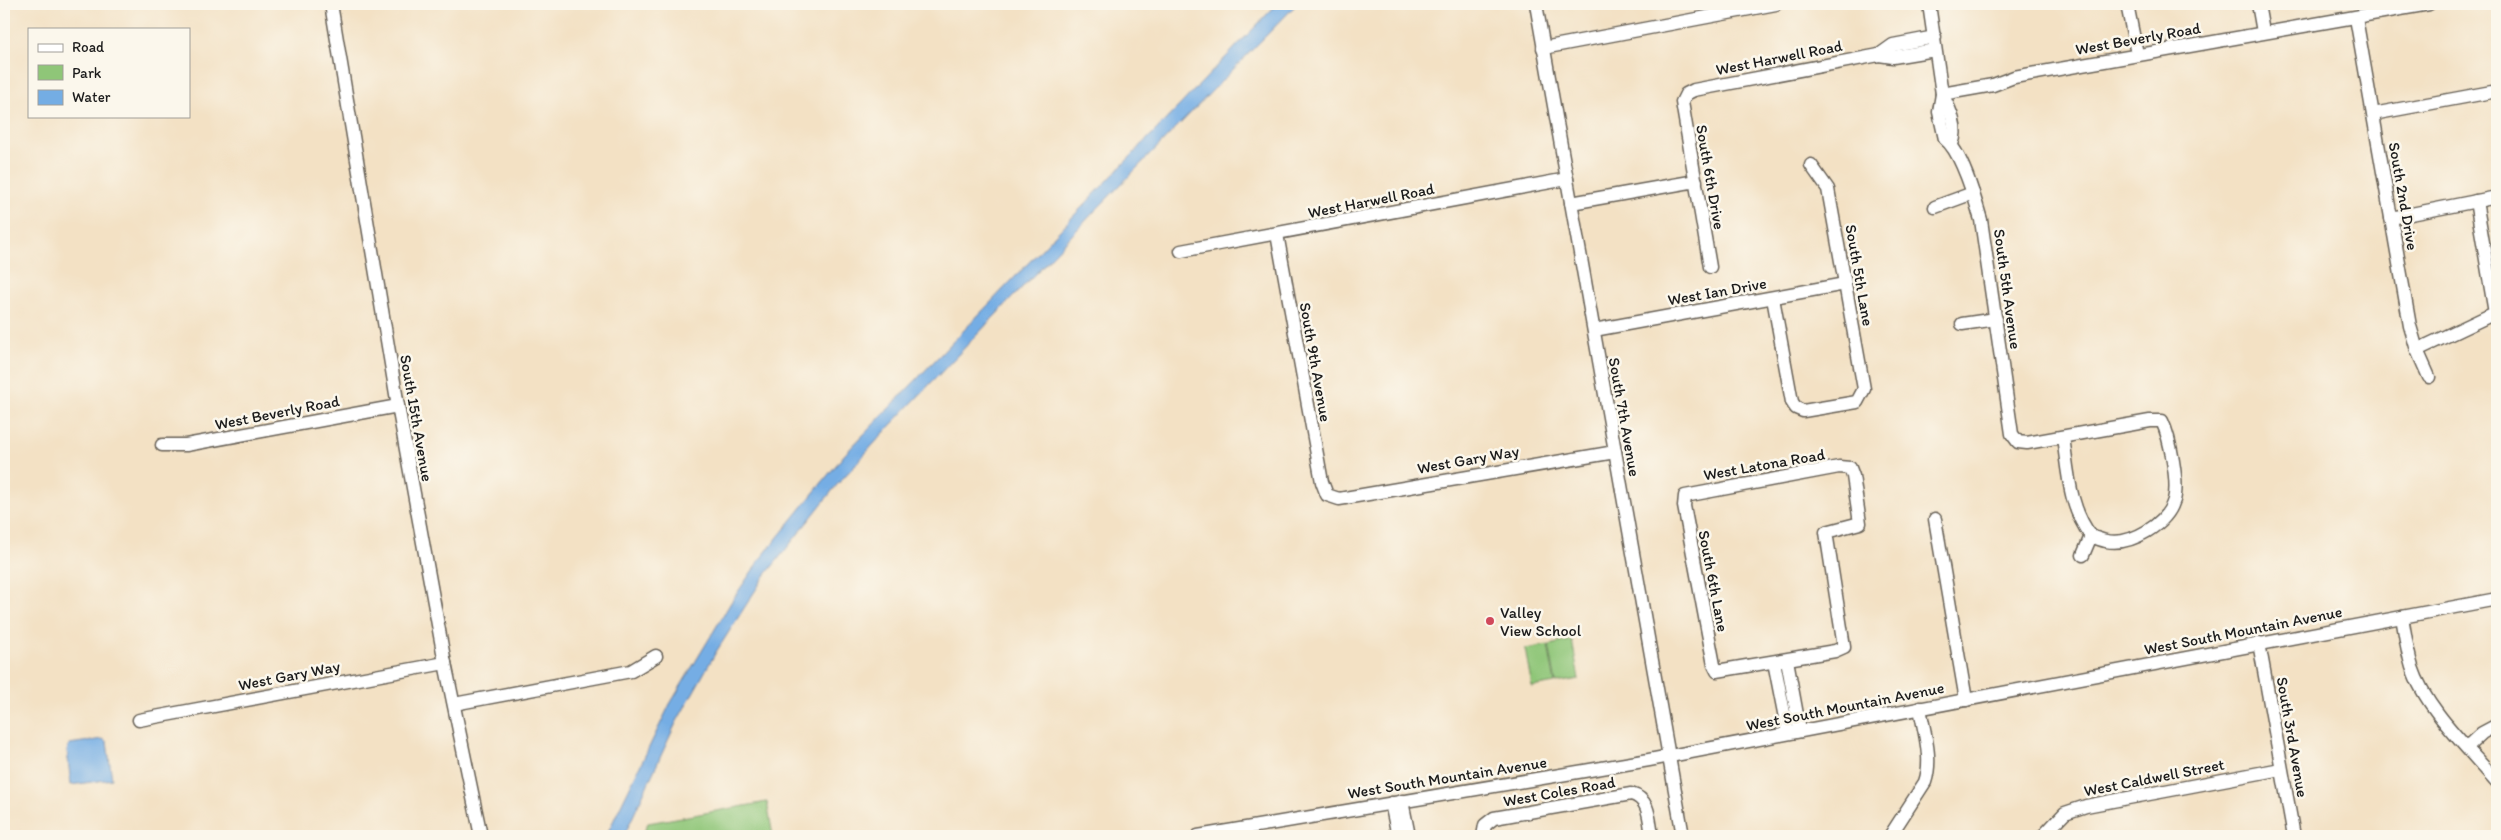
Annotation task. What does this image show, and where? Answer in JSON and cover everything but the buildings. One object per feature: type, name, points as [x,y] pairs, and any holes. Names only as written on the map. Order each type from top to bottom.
[{"type":"street","name":"South 15th Avenue","points":[[331,4],[398,406],[445,663],[481,836]]},
{"type":"street","name":"South 7th Avenue","points":[[1536,4],[1683,836]]},
{"type":"street","points":[[1543,48],[1776,4]]},
{"type":"street","name":"South 5th Avenue","points":[[1929,4],[1942,94],[1939,112],[1956,136],[1952,144],[1973,192],[1981,220],[2012,434],[2018,442],[2027,444],[2063,437]]},
{"type":"street","points":[[2127,4],[2137,54]]},
{"type":"street","points":[[2258,4],[2263,32]]},
{"type":"street","name":"West Beverly Road","points":[[1942,94],[1993,85],[2014,77],[2137,54],[2429,4]]},
{"type":"street","name":"South 2nd Drive","points":[[2356,18],[2410,326],[2417,350],[2429,377]]},
{"type":"street","name":"West Harwell Road","points":[[1686,94],[1694,90],[1880,54],[1893,57],[1907,49],[1935,44]]},
{"type":"street","points":[[2373,114],[2497,91]]},
{"type":"street","name":"South 6th Drive","points":[[1686,94],[1682,102],[1710,267]]},
{"type":"street","name":"South 5th Lane","points":[[1773,298],[1792,402],[1796,408],[1802,411],[1857,402],[1862,397],[1864,389],[1828,189],[1810,165]]},
{"type":"street","name":"West Harwell Road","points":[[1181,251],[1567,179]]},
{"type":"street","points":[[1572,203],[1696,182]]},
{"type":"street","points":[[1935,207],[1973,192]]},
{"type":"street","points":[[2391,218],[2497,198]]},
{"type":"street","points":[[2417,350],[2496,312],[2476,201]]},
{"type":"street","name":"South 9th Avenue","points":[[1276,234],[1322,482],[1327,495]]},
{"type":"street","name":"West Ian Drive","points":[[1594,330],[1845,284]]},
{"type":"street","points":[[1962,324],[1996,319]]},
{"type":"street","name":"West Beverly Road","points":[[162,445],[186,445],[398,406]]},
{"type":"street","points":[[2150,421],[2162,421],[2166,430],[2176,488],[2170,510],[2149,530],[2134,537],[2108,542],[2091,536],[2084,526],[2074,503],[2063,437],[2150,421]]},
{"type":"street","name":"West Gary Way","points":[[1327,495],[1339,499],[1615,452]]},
{"type":"street","name":"West Latona Road","points":[[1685,496],[1692,493],[1838,467],[1850,468],[1853,476],[1860,523],[1826,532],[1844,647],[1835,651],[1780,661]]},
{"type":"street","name":"South 6th Lane","points":[[1685,496],[1685,515],[1714,665],[1717,671],[1780,661]]},
{"type":"street","points":[[1935,519],[1966,700]]},
{"type":"street","points":[[2083,555],[2091,536]]},
{"type":"street","name":"West South Mountain Avenue","points":[[1198,836],[1668,757],[2497,599]]},
{"type":"street","points":[[2402,617],[2412,666],[2417,679],[2438,711],[2497,782]]},
{"type":"street","name":"South 3rd Avenue","points":[[2259,643],[2294,836]]},
{"type":"street","points":[[454,704],[631,671],[656,656]]},
{"type":"street","points":[[1780,661],[1794,732]]},
{"type":"street","name":"West Gary Way","points":[[138,720],[445,663]]},
{"type":"street","points":[[1890,836],[1927,777],[1928,758],[1920,708]]},
{"type":"street","points":[[2467,747],[2482,733],[2497,725]]},
{"type":"street","name":"West Caldwell Street","points":[[2043,836],[2065,813],[2086,806],[2281,769]]},
{"type":"street","name":"West Coles Road","points":[[1484,831],[1494,818],[1631,794],[1641,797],[1646,804],[1652,836]]},
{"type":"street","points":[[1397,802],[1398,836]]},
{"type":"street","points":[[1397,802],[1409,836]]},
{"type":"green space","points":[[1572,640],[1579,679],[1556,683],[1549,645]]},
{"type":"green space","points":[[1548,645],[1555,683],[1532,687],[1525,649]]},
{"type":"green space","points":[[767,802],[773,836],[642,836],[648,823]]},
{"type":"water","points":[[1277,4],[1297,4],[1093,213],[890,426],[836,486],[764,577],[716,652],[676,723],[624,836],[606,836],[670,704],[733,599],[761,558],[845,454]]},
{"type":"water","points":[[103,739],[107,742],[112,779],[71,785],[67,751],[69,744]]},
{"type":"place","name":"Valley View School","points":[[1490,621]]}]
